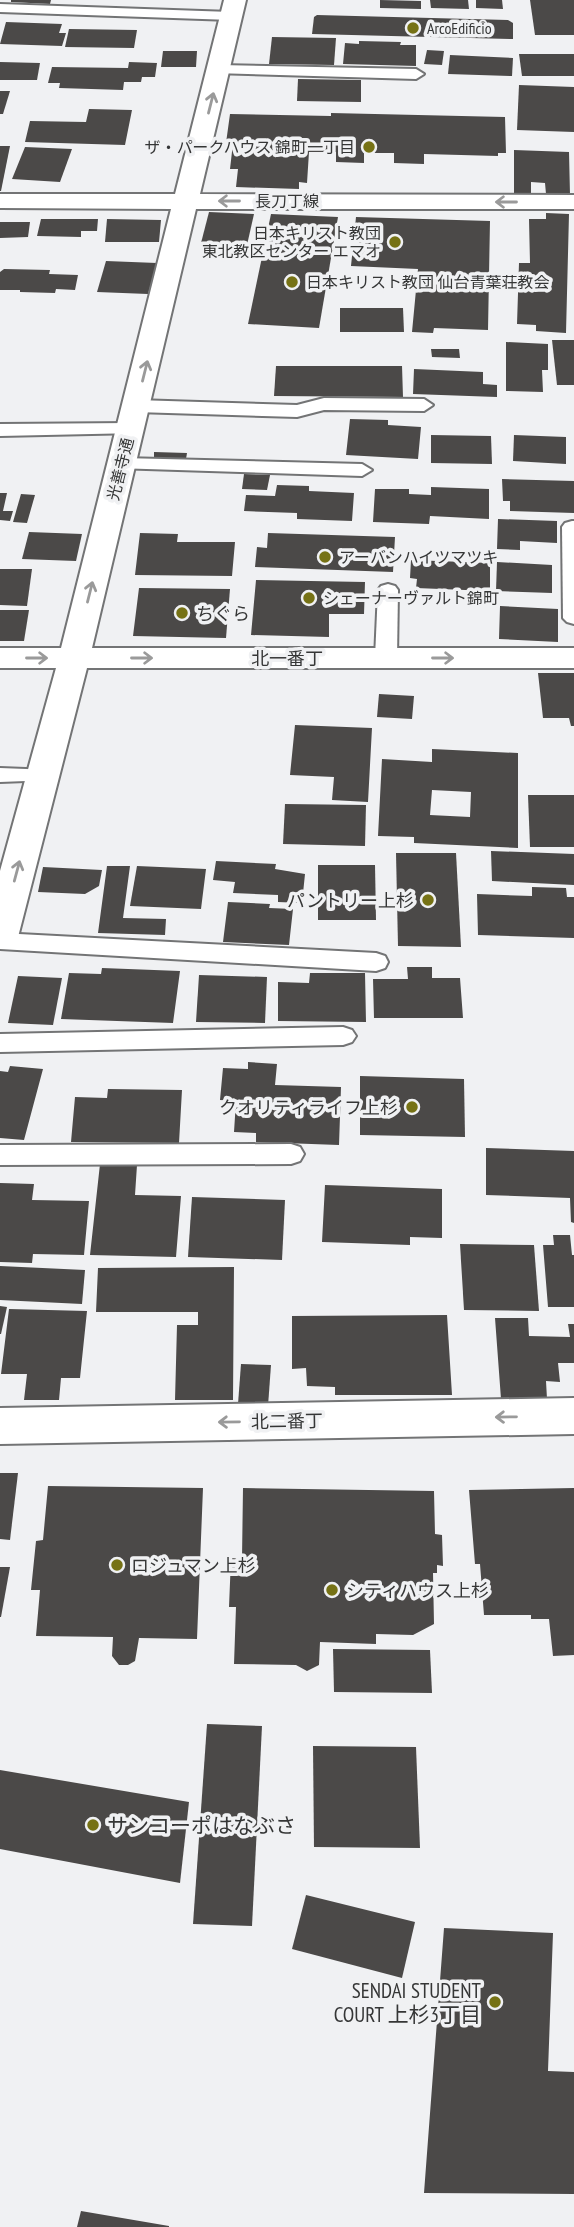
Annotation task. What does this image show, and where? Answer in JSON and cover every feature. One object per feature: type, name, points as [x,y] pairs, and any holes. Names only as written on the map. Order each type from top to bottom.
[{"type":"street","name":"光善寺通","points":[[0,939],[74,658],[233,8]]},
{"type":"street","name":"長刀丁線","points":[[0,201],[574,202]]},
{"type":"street","name":"北一番丁","points":[[0,659],[574,658]]},
{"type":"street","name":"北二番丁","points":[[0,1426],[574,1416]]},
{"type":"lane","points":[[0,8],[233,8]]},
{"type":"lane","points":[[219,70],[416,74]]},
{"type":"lane","points":[[0,430],[133,418],[297,411],[324,404],[424,405]]},
{"type":"lane","points":[[122,464],[362,470]]},
{"type":"lane","points":[[572,527],[574,618]]},
{"type":"lane","points":[[386,658],[388,590]]},
{"type":"lane","points":[[0,775],[44,775]]},
{"type":"lane","points":[[0,939],[376,962]]},
{"type":"lane","points":[[0,1043],[343,1036]]},
{"type":"lane","points":[[0,1155],[291,1154]]},
{"type":"building","points":[[11,0],[51,0],[50,4]]},
{"type":"building","points":[[380,0],[421,1],[421,9],[380,8]]},
{"type":"building","points":[[430,0],[468,0],[469,9],[431,8]]},
{"type":"building","points":[[476,0],[502,0],[503,9],[476,8]]},
{"type":"building","points":[[530,0],[574,0],[574,35],[535,35]]},
{"type":"building","name":"ArcoEdificio","points":[[314,17],[508,20],[513,23],[513,39],[312,34]]},
{"type":"building","points":[[6,22],[62,24],[59,33],[66,33],[62,46],[0,44]]},
{"type":"building","points":[[69,29],[137,30],[134,48],[65,47]]},
{"type":"building","points":[[272,37],[336,38],[334,65],[269,64]]},
{"type":"building","points":[[359,41],[416,45],[416,66],[343,64],[345,43],[359,44]]},
{"type":"building","points":[[427,50],[444,51],[442,65],[424,64]]},
{"type":"building","points":[[163,51],[197,51],[196,67],[161,67]]},
{"type":"building","points":[[519,54],[574,54],[574,76],[522,76]]},
{"type":"building","points":[[450,55],[513,58],[512,76],[448,74]]},
{"type":"building","points":[[0,62],[40,63],[37,80],[0,80]]},
{"type":"building","points":[[129,62],[157,63],[155,77],[142,77],[141,82],[124,82],[123,90],[59,88],[60,83],[48,83],[52,67],[128,68]]},
{"type":"building","points":[[298,79],[361,80],[361,102],[297,101]]},
{"type":"building","points":[[519,85],[574,87],[574,132],[517,130]]},
{"type":"building","points":[[0,91],[10,91],[3,114],[0,114]]},
{"type":"building","points":[[89,109],[132,110],[125,145],[25,142],[30,121],[86,122]]},
{"type":"building","name":"ザ・パークハウス 錦町一丁目","points":[[331,113],[505,117],[506,153],[498,153],[498,156],[424,154],[424,164],[394,163],[394,153],[364,153],[364,163],[336,162],[336,152],[309,152],[307,183],[299,182],[299,189],[236,187],[238,169],[230,169],[233,143],[226,143],[230,114],[331,116]]},
{"type":"building","points":[[0,146],[10,146],[1,191],[0,191]]},
{"type":"building","points":[[25,147],[72,149],[60,182],[12,179]]},
{"type":"building","points":[[514,150],[569,152],[570,195],[546,194],[545,183],[531,182],[531,193],[514,193]]},
{"type":"building","points":[[209,212],[254,214],[247,245],[201,243]]},
{"type":"building","points":[[546,213],[569,214],[566,333],[536,331],[536,325],[517,324],[519,263],[530,263],[529,219],[546,219]]},
{"type":"building","points":[[271,214],[338,217],[319,328],[248,324]]},
{"type":"building","points":[[356,217],[490,221],[488,330],[434,328],[433,333],[412,332],[418,269],[351,266]]},
{"type":"building","points":[[41,219],[98,219],[97,231],[81,231],[81,237],[37,236]]},
{"type":"building","points":[[107,219],[161,220],[159,242],[105,242]]},
{"type":"building","points":[[0,222],[30,222],[28,237],[0,238]]},
{"type":"building","points":[[106,261],[157,263],[148,294],[97,292]]},
{"type":"building","points":[[4,269],[50,270],[49,274],[78,275],[75,290],[56,289],[55,293],[20,292],[0,290],[0,272]]},
{"type":"building","points":[[340,308],[403,308],[404,332],[340,332]]},
{"type":"building","points":[[552,340],[574,340],[574,385],[557,385]]},
{"type":"building","points":[[506,342],[548,344],[548,370],[542,370],[543,392],[506,391]]},
{"type":"building","points":[[431,349],[459,349],[460,358],[432,357]]},
{"type":"building","points":[[276,366],[402,366],[403,397],[274,396]]},
{"type":"building","points":[[414,369],[483,372],[483,384],[497,385],[497,397],[413,394]]},
{"type":"building","points":[[350,419],[388,420],[388,425],[421,427],[418,459],[346,455]]},
{"type":"building","points":[[431,435],[491,436],[492,464],[431,463]]},
{"type":"building","points":[[514,435],[566,437],[566,464],[513,461]]},
{"type":"building","points":[[154,452],[187,453],[186,459],[154,458]]},
{"type":"building","points":[[244,474],[270,475],[267,490],[242,489]]},
{"type":"building","points":[[502,479],[574,481],[574,513],[510,511],[510,501],[503,501]]},
{"type":"building","points":[[277,485],[309,486],[309,491],[354,493],[352,521],[297,519],[297,513],[244,511],[246,495],[275,496]]},
{"type":"building","points":[[431,487],[489,489],[489,519],[430,516],[429,524],[373,522],[375,489],[409,489],[409,494],[431,495]]},
{"type":"building","points":[[0,493],[7,493],[3,511],[13,511],[10,521],[0,520]]},
{"type":"building","points":[[21,494],[35,495],[27,523],[13,522]]},
{"type":"building","points":[[498,519],[557,521],[557,543],[520,541],[520,550],[497,549]]},
{"type":"building","points":[[29,532],[82,534],[76,561],[22,559]]},
{"type":"building","points":[[140,533],[178,534],[177,542],[235,542],[232,576],[135,575]]},
{"type":"building","name":"アーバンハイツマツキ","points":[[268,533],[395,537],[393,572],[255,567],[257,547],[267,548]]},
{"type":"building","points":[[411,560],[490,563],[490,591],[416,588],[417,579],[410,578]]},
{"type":"building","points":[[497,562],[552,565],[552,593],[496,591]]},
{"type":"building","points":[[0,569],[32,569],[27,606],[0,605]]},
{"type":"building","name":"シェーナーヴァルト錦町","points":[[256,580],[365,582],[364,614],[329,614],[329,637],[251,635]]},
{"type":"building","name":"ちぐら","points":[[139,588],[230,589],[226,638],[133,636]]},
{"type":"building","points":[[500,606],[558,609],[558,642],[499,639]]},
{"type":"building","points":[[0,610],[29,610],[24,641],[0,641]]},
{"type":"building","points":[[538,673],[574,673],[574,726],[571,726],[569,718],[543,718]]},
{"type":"building","points":[[379,694],[414,696],[412,719],[377,717]]},
{"type":"building","points":[[295,725],[372,728],[368,802],[332,800],[334,777],[290,775]]},
{"type":"building","points":[[432,749],[518,753],[518,848],[414,843],[414,837],[378,836],[382,759],[432,762]],"holes":[[[432,790],[471,792],[470,817],[430,815]]]},
{"type":"building","points":[[528,795],[574,795],[574,847],[530,847]]},
{"type":"building","points":[[285,804],[366,805],[365,846],[283,844]]},
{"type":"building","points":[[491,851],[574,854],[574,885],[492,881]]},
{"type":"building","name":"パントリー上杉","points":[[396,853],[456,853],[461,947],[398,946]]},
{"type":"building","points":[[216,861],[276,864],[275,869],[305,874],[302,903],[278,902],[278,895],[233,893],[235,882],[213,880]]},
{"type":"building","points":[[318,865],[375,865],[376,920],[318,920]]},
{"type":"building","points":[[107,866],[130,866],[123,918],[166,919],[165,935],[98,933]]},
{"type":"building","points":[[137,866],[206,869],[201,909],[130,906]]},
{"type":"building","points":[[43,867],[102,870],[99,886],[85,894],[38,892]]},
{"type":"building","points":[[532,887],[566,888],[567,897],[574,897],[574,938],[478,935],[477,894],[532,896]]},
{"type":"building","points":[[228,902],[270,904],[269,908],[293,909],[289,945],[223,942]]},
{"type":"building","points":[[407,967],[432,967],[432,978],[460,978],[463,1018],[374,1018],[373,979],[408,979]]},
{"type":"building","points":[[102,968],[180,971],[173,1023],[61,1019],[69,973],[101,974]]},
{"type":"building","points":[[310,973],[365,973],[366,1022],[278,1021],[278,982],[309,983]]},
{"type":"building","points":[[199,975],[267,977],[265,1023],[196,1022]]},
{"type":"building","points":[[18,976],[62,978],[53,1025],[8,1023]]},
{"type":"building","points":[[248,1062],[277,1064],[275,1085],[341,1087],[339,1145],[256,1142],[256,1133],[234,1132],[236,1101],[220,1100],[223,1068],[248,1069]]},
{"type":"building","points":[[10,1066],[43,1069],[24,1140],[0,1138],[0,1071],[8,1072]]},
{"type":"building","name":"クオリティライフ上杉","points":[[360,1076],[464,1079],[465,1137],[360,1135]]},
{"type":"building","points":[[108,1089],[182,1090],[179,1143],[71,1142],[75,1097],[107,1098]]},
{"type":"building","points":[[486,1148],[574,1151],[574,1223],[571,1222],[570,1198],[486,1195]]},
{"type":"building","points":[[100,1164],[137,1165],[135,1195],[181,1196],[176,1257],[90,1255]]},
{"type":"building","points":[[0,1183],[34,1184],[32,1200],[89,1201],[84,1255],[33,1254],[32,1263],[0,1262]]},
{"type":"building","points":[[325,1185],[442,1189],[442,1238],[410,1237],[410,1245],[322,1242]]},
{"type":"building","points":[[192,1197],[285,1200],[282,1260],[188,1257]]},
{"type":"building","points":[[553,1235],[570,1235],[574,1255],[574,1307],[548,1307],[543,1245],[554,1245]]},
{"type":"building","points":[[460,1244],[534,1245],[539,1311],[464,1310]]},
{"type":"building","points":[[0,1266],[85,1270],[82,1304],[0,1300]]},
{"type":"building","points":[[234,1267],[233,1400],[175,1400],[177,1325],[198,1325],[198,1312],[96,1312],[98,1268]]},
{"type":"building","points":[[0,1306],[7,1307],[1,1334],[0,1334]]},
{"type":"building","points":[[9,1309],[87,1311],[80,1378],[61,1378],[59,1400],[24,1400],[27,1374],[1,1374]]},
{"type":"building","points":[[447,1315],[452,1395],[335,1395],[335,1387],[307,1386],[306,1368],[292,1369],[292,1316]]},
{"type":"building","points":[[495,1318],[528,1318],[529,1336],[570,1337],[568,1324],[574,1324],[574,1363],[558,1363],[560,1382],[546,1381],[547,1399],[501,1399]]},
{"type":"building","points":[[241,1364],[271,1365],[268,1406],[238,1404]]},
{"type":"building","points":[[0,1473],[18,1473],[10,1540],[0,1539]]},
{"type":"building","name":"ロジュマン上杉","points":[[48,1486],[203,1488],[197,1639],[139,1638],[135,1661],[128,1665],[119,1665],[112,1656],[113,1637],[36,1636],[40,1590],[31,1590],[36,1541],[43,1540]]},
{"type":"building","name":"シティハウス上杉","points":[[243,1488],[434,1491],[435,1534],[442,1535],[443,1566],[437,1565],[437,1573],[433,1573],[434,1624],[413,1635],[376,1634],[376,1644],[320,1642],[319,1665],[307,1671],[296,1665],[234,1664],[236,1607],[229,1607],[231,1558],[242,1559]]},
{"type":"building","points":[[574,1488],[574,1655],[553,1656],[549,1619],[531,1619],[531,1615],[484,1615],[480,1564],[475,1564],[469,1490]]},
{"type":"building","points":[[0,1567],[10,1567],[1,1617],[0,1617]]},
{"type":"building","points":[[333,1649],[430,1650],[432,1693],[334,1692]]},
{"type":"building","points":[[207,1724],[262,1726],[252,1926],[193,1924]]},
{"type":"building","points":[[313,1746],[416,1747],[420,1848],[314,1847]]},
{"type":"building","name":"サンコーポはなぶさ","points":[[0,1770],[189,1802],[180,1883],[0,1849]]},
{"type":"building","points":[[306,1895],[415,1922],[402,1978],[292,1949]]},
{"type":"building","name":"SENDAI STUDENT COURT 上杉3丁目","points":[[444,1928],[553,1933],[548,2071],[574,2072],[574,2194],[424,2193]]},
{"type":"building","points":[[81,2211],[169,2226],[169,2227],[77,2227]]},
{"type":"place","name":"ArcoEdificio","points":[[413,28]]},
{"type":"place","name":"ザ・パークハウス 錦町一丁目","points":[[369,147]]},
{"type":"place","name":"日本キリスト教団 東北教区センター エマオ","points":[[395,242]]},
{"type":"place","name":"日本キリスト教団 仙台青葉荘教会","points":[[292,282]]},
{"type":"place","name":"アーバンハイツマツキ","points":[[325,557]]},
{"type":"place","name":"シェーナーヴァルト錦町","points":[[309,598]]},
{"type":"place","name":"ちぐら","points":[[182,613]]},
{"type":"place","name":"パントリー上杉","points":[[428,900]]},
{"type":"place","name":"クオリティライフ上杉","points":[[412,1107]]},
{"type":"place","name":"ロジュマン上杉","points":[[117,1565]]},
{"type":"place","name":"シティハウス上杉","points":[[332,1590]]},
{"type":"place","name":"サンコーポはなぶさ","points":[[93,1825]]},
{"type":"place","name":"SENDAI STUDENT COURT 上杉3丁目","points":[[495,2002]]}]
